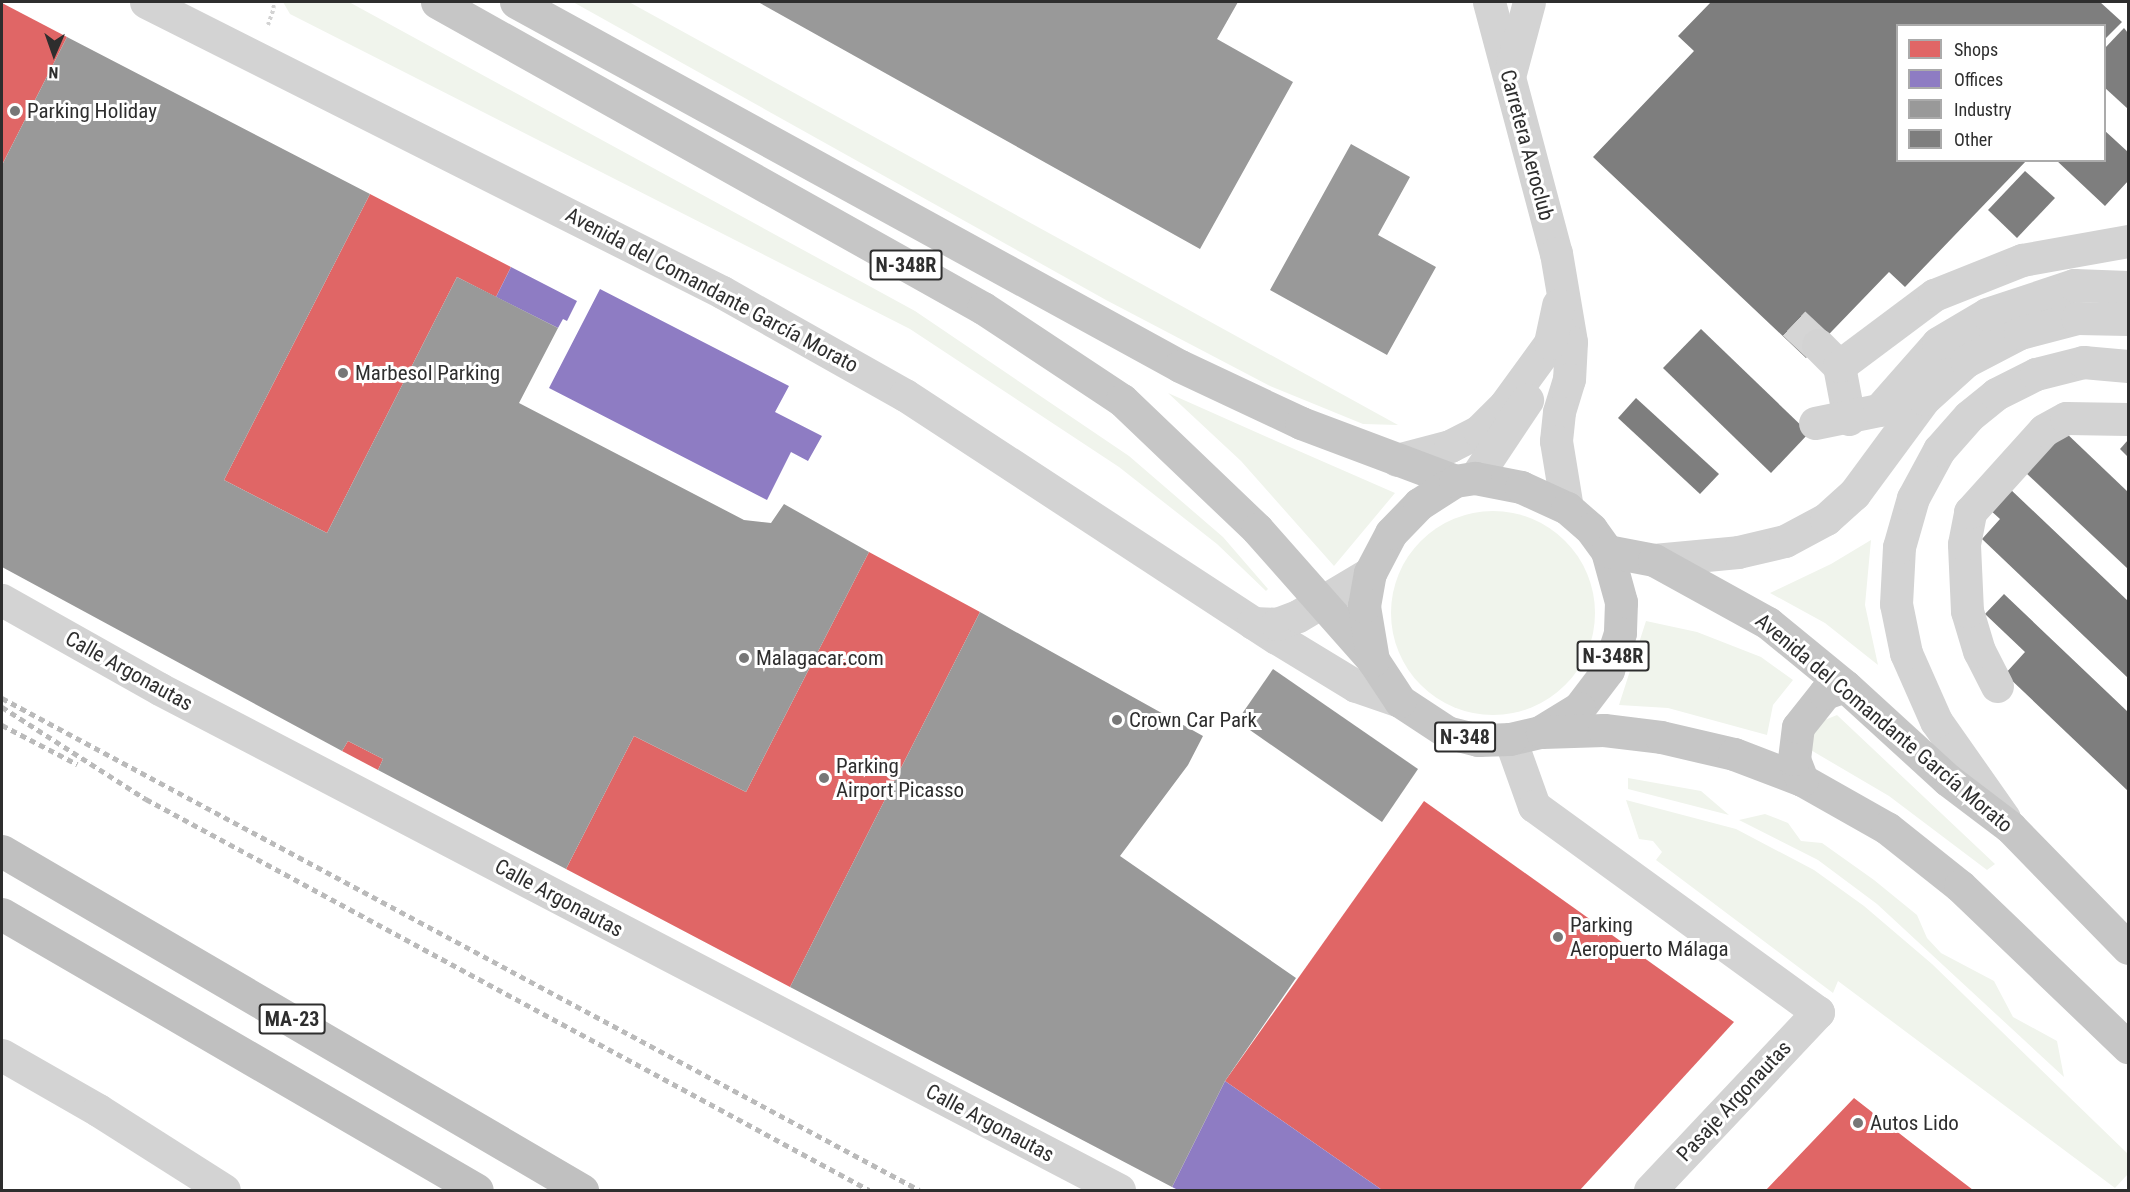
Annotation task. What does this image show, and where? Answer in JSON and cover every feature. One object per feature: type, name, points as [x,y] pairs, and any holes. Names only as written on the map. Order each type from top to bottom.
[{"type":"highway","name":"MA-23","points":[[2,851],[582,1191]]},
{"type":"highway","name":"MA-23","points":[[2,915],[477,1191]]},
{"type":"main road","name":"N-348R","points":[[437,2],[983,308],[1122,400],[1257,529],[1322,602]]},
{"type":"main road","name":"N-348R","points":[[516,2],[1180,366],[1301,423],[1397,460],[1465,479],[1521,487],[1567,508],[1591,529],[1606,551],[1622,602],[1620,633],[1608,670],[1579,708],[1525,736]]},
{"type":"main road","name":"N-348","points":[[1465,479],[1419,504],[1391,533],[1370,573],[1364,606],[1372,660],[1400,701],[1447,732],[1478,740],[1525,736]]},
{"type":"main road","name":"Avenida del Comandante García Morato","points":[[1606,551],[1654,560],[1768,623],[1845,686],[1948,780],[2010,827],[2077,891],[2128,948]]},
{"type":"main road","points":[[1322,602],[1372,660]]},
{"type":"main road","points":[[1802,780],[1794,759],[1798,727],[1825,693],[1845,686]]},
{"type":"main road","points":[[1525,736],[1604,730],[1661,737],[1734,754],[1802,780],[1887,828],[1960,886],[2128,1047]]},
{"type":"street","name":"Avenida del Comandante García Morato","points":[[146,2],[648,254],[823,348],[905,395],[1253,623],[1356,686],[1400,701]]},
{"type":"street","name":"Carretera Aeroclub","points":[[1489,2],[1556,253],[1562,289],[1570,342],[1569,379],[1559,412],[1556,441],[1567,508]]},
{"type":"street","points":[[1509,75],[1529,2]]},
{"type":"street","points":[[1849,418],[1829,355],[1934,295],[2022,260],[2128,241]]},
{"type":"street","points":[[1815,423],[1849,418],[1878,410],[1938,343],[1987,314],[2074,285],[2128,287]]},
{"type":"street","name":"Carretera Aeroclub","points":[[1465,479],[1524,408],[1550,343],[1562,289]]},
{"type":"street","points":[[1654,560],[1738,552],[1785,542],[1826,519],[1854,494],[1924,399],[1966,361],[2020,333],[2066,321],[2128,319]]},
{"type":"street","name":"Carretera Aeroclub","points":[[1397,460],[1450,446],[1479,431],[1505,405],[1550,343]]},
{"type":"street","points":[[2010,827],[1936,721],[1906,653],[1896,604],[1899,547],[1913,498],[1939,450],[1969,416],[1996,394],[2036,374],[2083,362],[2128,366]]},
{"type":"street","points":[[1997,686],[1979,651],[1967,611],[1964,544],[1970,512],[2044,430],[2066,418],[2128,419]]},
{"type":"street","points":[[1253,623],[1277,624],[1322,602],[1370,573]]},
{"type":"street","name":"Calle Argonautas","points":[[2,600],[181,700],[1119,1191]]},
{"type":"street","name":"Pasaje Argonautas","points":[[1525,736],[1534,806],[1818,1012],[1650,1191]]},
{"type":"street","points":[[2077,891],[2128,925]]},
{"type":"street","points":[[2,1055],[98,1110],[224,1191]]},
{"type":"shaded area","points":[[283,2],[349,2],[915,311],[1129,456],[1223,537],[1268,589],[1266,591],[1217,544],[1119,467],[910,329],[290,14]]},
{"type":"shaded area","points":[[573,2],[629,2],[1398,425],[1363,424],[1270,386],[1106,300]]},
{"type":"shaded area","points":[[1168,393],[1395,493],[1334,566],[1241,461]]},
{"type":"shaded area","points":[[1493,511],[1513,513],[1532,519],[1565,541],[1587,574],[1593,593],[1595,613],[1593,633],[1587,652],[1565,685],[1532,707],[1513,713],[1493,715],[1473,713],[1454,707],[1421,685],[1399,652],[1393,633],[1391,613],[1393,593],[1399,574],[1421,541],[1454,519],[1473,513]]},
{"type":"shaded area","points":[[1871,540],[1865,605],[1878,665],[1825,623],[1770,593],[1831,564]]},
{"type":"shaded area","points":[[1646,621],[1697,632],[1761,657],[1793,680],[1773,705],[1767,735],[1668,708],[1619,705]]},
{"type":"shaded area","points":[[1837,715],[1995,864],[1987,870],[1889,796],[1809,749],[1815,724]]},
{"type":"shaded area","points":[[1628,778],[1701,791],[1729,815],[1628,789]]},
{"type":"shaded area","points":[[1626,800],[1736,829],[1814,870],[1864,906],[1932,964],[2128,1154],[2128,1174],[2115,1188],[1838,981],[1833,993],[1656,860],[1662,852],[1653,841],[1639,839]]},
{"type":"shaded area","points":[[1765,814],[1788,823],[1801,841],[1822,843],[1874,880],[1917,915],[1927,938],[1941,953],[1994,981],[2013,1017],[2057,1041],[2064,1077],[1877,904],[1818,860],[1739,820]]},
{"type":"building: Shops","name":"Parking Holiday","points":[[2,3],[67,37],[2,165]]},
{"type":"building: Shops","name":"Marbesol Parking","points":[[370,194],[511,267],[496,297],[457,277],[327,533],[224,480]]},
{"type":"building: Shops","name":"Parking Airport Picasso","points":[[869,552],[980,612],[790,987],[566,869],[634,736],[746,792]]},
{"type":"building: Shops","points":[[348,741],[383,759],[378,770],[342,751]]},
{"type":"building: Shops","points":[[1424,801],[1734,1022],[1580,1190],[1382,1190],[1225,1081]]},
{"type":"building: Shops","name":"Autos Lido","points":[[1854,1098],[1913,1144],[1973,1190],[1766,1190]]},
{"type":"building: Offices","points":[[511,267],[577,301],[567,321],[563,319],[558,328],[496,297]]},
{"type":"building: Offices","points":[[600,289],[789,386],[775,412],[822,436],[808,461],[791,452],[767,500],[549,388]]},
{"type":"building: Offices","points":[[1225,1081],[1382,1190],[1178,1190],[1172,1187]]},
{"type":"building: Industry","points":[[758,2],[1238,2],[1217,39],[1293,82],[1200,249]]},
{"type":"building: Industry","points":[[67,37],[370,194],[224,480],[327,533],[457,277],[558,328],[519,403],[744,520],[771,523],[784,504],[869,552],[746,792],[634,736],[566,869],[378,770],[383,759],[348,741],[342,751],[2,567],[2,165]]},
{"type":"building: Industry","points":[[1351,144],[1410,177],[1378,235],[1436,267],[1387,355],[1270,290]]},
{"type":"building: Industry","points":[[980,612],[1203,736],[1188,765],[1120,856],[1296,978],[1225,1081],[1172,1187],[790,987]]},
{"type":"building: Industry","points":[[1273,669],[1418,769],[1382,822],[1237,721]]},
{"type":"building: Other","points":[[1711,2],[2100,2],[2122,22],[2106,38],[2106,24],[1896,24],[1896,162],[2025,162],[1905,287],[1889,272],[1806,358],[1593,157],[1694,51],[1678,36]]},
{"type":"building: Other","points":[[2124,28],[2128,33],[2128,109],[2106,89],[2106,47]]},
{"type":"building: Other","points":[[2106,132],[2128,152],[2128,181],[2105,206],[2058,162],[2106,162]]},
{"type":"building: Other","points":[[2025,171],[2055,198],[2017,238],[1988,210]]},
{"type":"building: Other","points":[[1701,329],[1809,433],[1771,473],[1663,368]]},
{"type":"building: Other","points":[[1636,398],[1719,474],[1700,494],[1618,418]]},
{"type":"building: Other","points":[[2064,431],[2128,492],[2128,569],[2025,472]]},
{"type":"building: Other","points":[[2128,440],[2128,457],[2120,449]]},
{"type":"building: Other","points":[[2009,488],[2128,601],[2128,678],[1982,539],[2000,519],[1989,509]]},
{"type":"building: Other","points":[[2004,594],[2128,712],[2128,791],[2005,674],[2025,652],[1985,614]]},
{"type":"tunnel","points":[[1794,323],[1818,345]]},
{"type":"railway","points":[[2,698],[919,1190]]},
{"type":"railway","points":[[2,707],[146,799],[869,1190]]},
{"type":"railway","points":[[2,725],[77,764]]},
{"type":"place","name":"Parking Holiday","points":[[15,111]]},
{"type":"place","name":"Marbesol Parking","points":[[343,373]]},
{"type":"place","name":"Malagacar.com","points":[[744,658]]},
{"type":"place","name":"Crown Car Park","points":[[1117,720]]},
{"type":"place","name":"Parking Airport Picasso","points":[[824,778]]},
{"type":"place","name":"Parking Aeropuerto Málaga","points":[[1558,937]]},
{"type":"place","name":"Autos Lido","points":[[1858,1123]]}]
